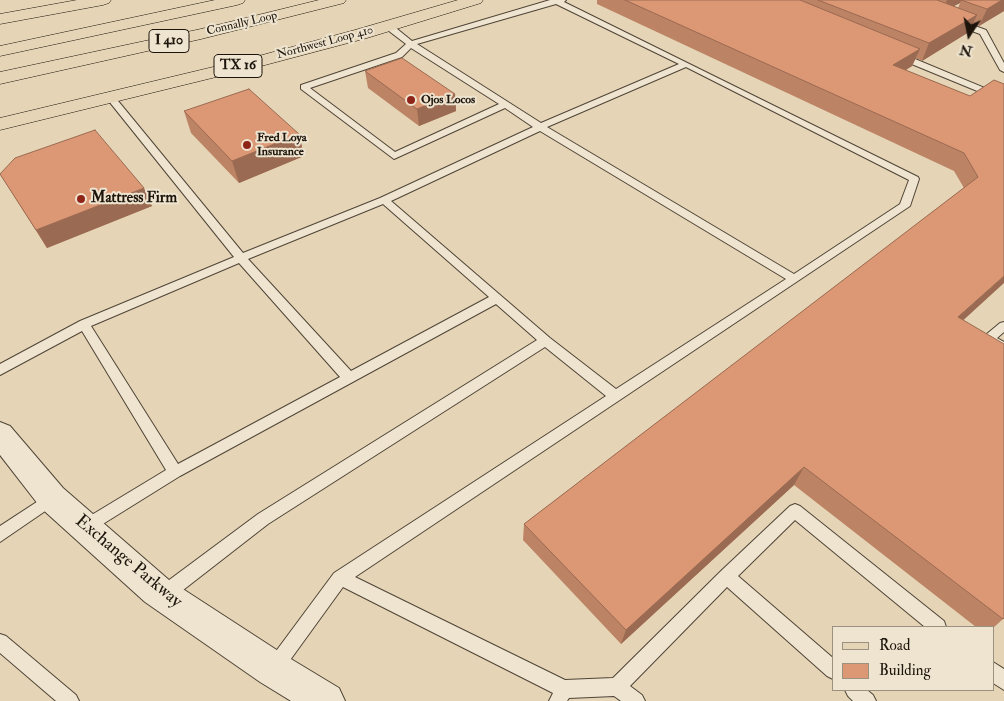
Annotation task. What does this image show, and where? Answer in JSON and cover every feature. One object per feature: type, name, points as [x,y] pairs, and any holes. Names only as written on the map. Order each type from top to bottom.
[{"type":"main road","points":[[0,19],[104,0]]},
{"type":"main road","name":"Connally Loop","points":[[0,51],[236,0]]},
{"type":"main road","name":"Connally Loop","points":[[0,78],[210,32],[338,0]]},
{"type":"main road","name":"Northwest Loop 410","points":[[0,124],[111,98],[388,26],[474,0]]},
{"type":"street","name":"Exchange Parkway","points":[[0,434],[52,498],[163,595],[273,669],[326,701]]},
{"type":"lane","points":[[273,669],[340,578],[906,206],[914,179],[558,1],[429,37],[411,44],[399,55],[304,86],[394,156],[506,105]]},
{"type":"lane","points":[[950,19],[983,32],[1004,70]]},
{"type":"lane","points":[[388,26],[411,44],[540,127],[794,279]]},
{"type":"lane","points":[[896,55],[1004,98]]},
{"type":"lane","points":[[0,370],[84,324],[384,200],[540,127],[686,64]]},
{"type":"lane","points":[[111,98],[241,258],[349,378]]},
{"type":"lane","points":[[384,200],[546,341],[615,396]]},
{"type":"lane","points":[[85,527],[175,472],[497,298]]},
{"type":"lane","points":[[84,324],[175,472]]},
{"type":"lane","points":[[1004,326],[988,338],[1004,348]]},
{"type":"lane","points":[[163,595],[263,519],[546,341]]},
{"type":"lane","points":[[0,534],[52,498]]},
{"type":"lane","points":[[340,578],[561,695],[618,687],[727,576],[795,511],[937,626]]},
{"type":"lane","points":[[727,576],[832,669]]},
{"type":"lane","points":[[0,642],[70,701]]},
{"type":"lane","points":[[994,673],[1004,681]]},
{"type":"lane","points":[[618,687],[636,701]]},
{"type":"lane","points":[[855,691],[867,701]]},
{"type":"building","points":[[625,0],[800,0],[920,49],[893,65],[970,96],[994,80],[1004,84],[1004,276],[958,317],[1004,344],[1003,619],[804,467],[626,630],[524,524],[978,177],[964,153]]},
{"type":"building","points":[[818,0],[937,0],[977,15],[929,43]]},
{"type":"building","points":[[961,0],[1002,0],[987,9]]},
{"type":"building","points":[[402,58],[455,94],[417,109],[365,71]]},
{"type":"building","points":[[249,89],[299,134],[232,161],[184,111]]},
{"type":"building","name":"Mattress Firm","points":[[95,130],[144,188],[36,230],[0,174],[15,158]]},
{"type":"place","name":"Ojos Locos","points":[[411,100]]},
{"type":"place","name":"Fred Loya Insurance","points":[[247,145]]},
{"type":"place","name":"Mattress Firm","points":[[81,199]]}]
